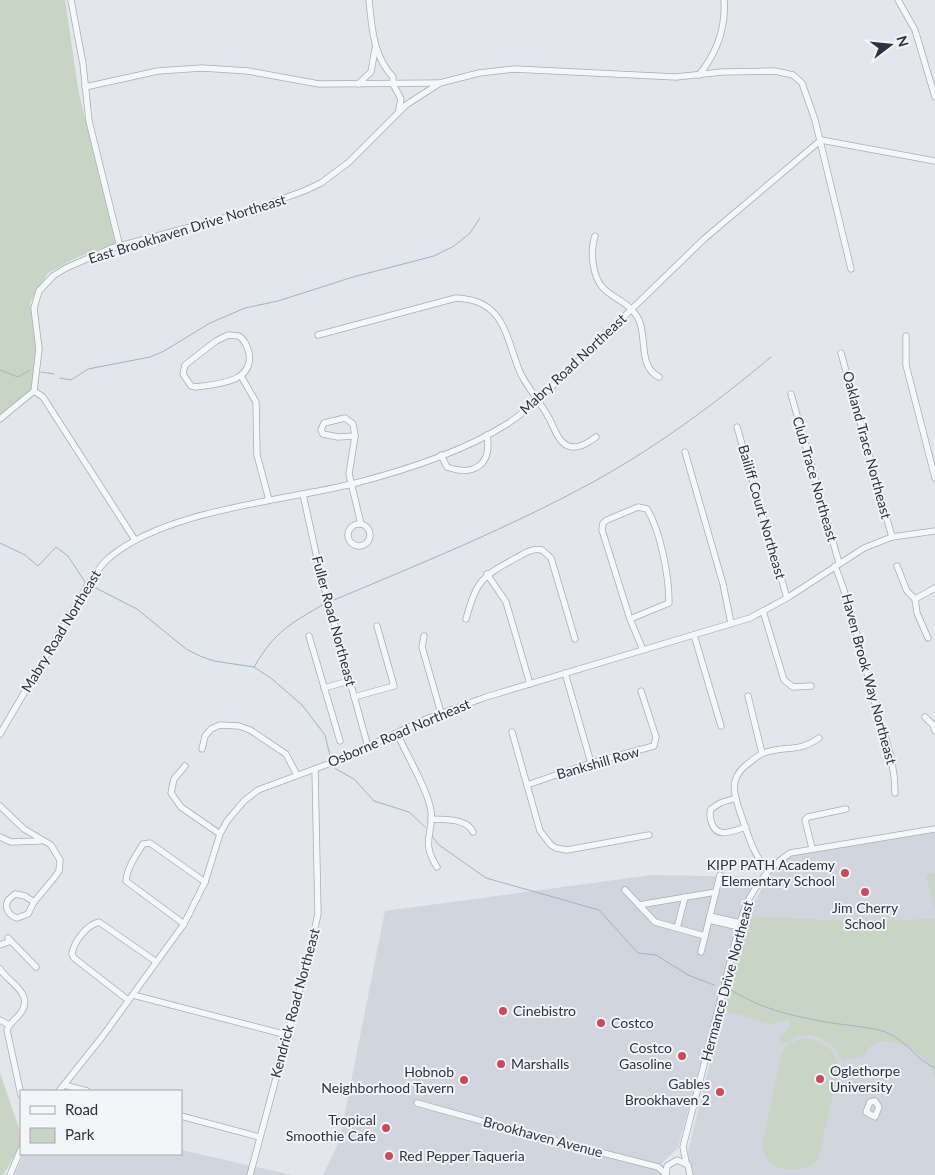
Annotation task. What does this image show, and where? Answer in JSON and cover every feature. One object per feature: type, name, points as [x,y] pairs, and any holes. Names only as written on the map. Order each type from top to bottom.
[{"type":"street","points":[[72,0],[83,64],[89,120],[120,247]]},
{"type":"street","points":[[356,85],[371,72],[374,61],[375,46],[369,0]]},
{"type":"street","points":[[699,75],[716,49],[724,18],[724,0]]},
{"type":"street","points":[[899,0],[916,30],[935,97]]},
{"type":"street","points":[[375,46],[401,99],[398,111]]},
{"type":"street","points":[[85,88],[148,73],[202,68],[248,71],[304,82],[356,85],[393,81],[403,83],[440,83]]},
{"type":"street","name":"East Brookhaven Drive Northeast","points":[[34,391],[39,349],[34,308],[39,291],[47,282],[66,268],[97,253],[274,203],[321,183],[349,162],[398,111],[440,83],[479,72],[514,69],[604,74],[699,75],[722,72],[775,72],[793,75],[802,83],[822,142],[851,269]]},
{"type":"street","points":[[822,142],[935,162]]},
{"type":"street","name":"Mabry Road Northeast","points":[[0,734],[50,647],[101,565],[112,555],[135,540],[195,517],[351,484],[397,471],[441,455],[508,424],[538,401],[704,239],[802,155],[822,142]]},
{"type":"street","points":[[595,236],[592,250],[598,279],[603,288],[632,308],[642,327],[647,365],[653,374],[658,377]]},
{"type":"street","points":[[318,335],[456,298],[483,303],[495,314],[521,375],[568,450],[581,446],[596,437]]},
{"type":"street","points":[[235,335],[244,341],[250,358],[247,370],[241,376],[232,380],[196,387],[187,382],[183,370],[187,362],[216,341],[235,335]]},
{"type":"street","points":[[906,336],[906,365],[935,478]]},
{"type":"street","name":"Oakland Trace Northeast","points":[[841,353],[892,537]]},
{"type":"street","points":[[241,376],[256,402],[257,455],[269,500]]},
{"type":"street","points":[[0,419],[34,391],[43,397],[135,540]]},
{"type":"street","name":"Club Trace Northeast","points":[[791,394],[837,565]]},
{"type":"street","points":[[354,436],[327,436],[321,430],[328,420],[345,418],[353,424],[354,436],[349,474],[361,524]]},
{"type":"street","name":"Bailiff Court Northeast","points":[[737,427],[787,598]]},
{"type":"street","points":[[441,455],[447,467],[460,470],[476,468],[485,462],[489,452],[487,435]]},
{"type":"street","points":[[685,452],[723,584],[731,623]]},
{"type":"street","name":"Fuller Road Northeast","points":[[303,494],[349,681],[368,747]]},
{"type":"street","points":[[630,619],[669,603],[666,568],[652,518],[647,509],[638,507],[607,520],[603,523],[602,530],[630,619],[643,650]]},
{"type":"street","name":"Osborne Road Northeast","points":[[60,1090],[184,924],[205,882],[220,834],[227,821],[244,801],[258,790],[339,760],[441,713],[694,635],[763,611],[787,598],[864,548],[892,537],[935,531]]},
{"type":"street","points":[[466,619],[474,592],[487,574],[536,548],[547,553],[551,558],[575,639]]},
{"type":"street","name":"Haven Brook Way Northeast","points":[[837,565],[850,603],[875,704],[891,752],[895,793]]},
{"type":"street","points":[[896,566],[907,591],[916,599],[917,613],[928,638]]},
{"type":"street","points":[[487,574],[506,602],[530,684]]},
{"type":"street","points":[[916,599],[935,588]]},
{"type":"street","points":[[763,611],[784,680],[793,687],[811,686]]},
{"type":"street","points":[[354,697],[394,686],[377,626]]},
{"type":"street","points":[[694,635],[721,726]]},
{"type":"street","points":[[309,636],[340,742]]},
{"type":"street","points":[[424,636],[422,647],[441,713]]},
{"type":"street","points":[[566,673],[591,763]]},
{"type":"street","points":[[324,688],[349,681]]},
{"type":"street","name":"Bankshill Row","points":[[527,785],[591,763],[650,748],[656,744],[654,731],[641,691]]},
{"type":"street","points":[[748,696],[762,753]]},
{"type":"street","points":[[925,717],[933,725],[935,731]]},
{"type":"street","points":[[202,750],[205,736],[211,729],[220,725],[239,726],[250,730],[286,754],[297,775]]},
{"type":"street","points":[[512,732],[540,831],[545,839],[556,848],[567,850],[650,835]]},
{"type":"street","points":[[397,733],[429,805],[431,819],[428,842],[430,854],[437,867]]},
{"type":"street","points":[[768,871],[755,855],[736,798],[735,776],[762,753],[807,746],[819,738]]},
{"type":"street","points":[[185,766],[174,779],[171,793],[181,807],[220,834]]},
{"type":"street","name":"Kendrick Road Northeast","points":[[250,1175],[286,1035],[308,959],[318,914],[318,768]]},
{"type":"street","points":[[736,798],[720,803],[711,809],[712,826],[718,833],[724,834],[746,828]]},
{"type":"street","points":[[0,806],[29,833],[40,841],[51,845],[60,860],[59,871],[34,902],[28,914],[22,918],[15,917],[6,907],[8,900],[16,894],[25,896],[34,902]]},
{"type":"street","points":[[812,848],[805,820],[808,817],[846,809]]},
{"type":"street","points":[[431,819],[468,824],[473,832]]},
{"type":"street","name":"Hermance Drive Northeast","points":[[667,1166],[677,1160],[684,1150],[739,925],[746,902],[768,871],[790,854],[812,848],[935,829]]},
{"type":"street","points":[[26,842],[29,833]]},
{"type":"street","points":[[0,837],[11,842],[40,841]]},
{"type":"street","points":[[184,924],[126,882],[127,875],[143,844],[150,843],[205,882]]},
{"type":"street","points":[[701,952],[720,875]]},
{"type":"street","points":[[625,890],[655,922],[705,936]]},
{"type":"street","points":[[639,905],[716,892]]},
{"type":"street","points":[[677,928],[684,897]]},
{"type":"street","points":[[709,918],[739,925]]},
{"type":"street","points":[[128,1000],[74,958],[72,954],[77,942],[90,927],[99,922],[155,962]]},
{"type":"street","points":[[0,945],[9,939],[36,967]]},
{"type":"street","points":[[0,969],[4,976],[23,994],[25,1000],[22,1012],[9,1025],[7,1030],[20,1090]]},
{"type":"street","points":[[132,995],[286,1035]]},
{"type":"street","points":[[0,1020],[9,1025]]},
{"type":"street","points":[[64,1085],[83,1090]]},
{"type":"street","name":"Brookhaven Avenue","points":[[417,1103],[658,1167],[666,1174]]},
{"type":"street","points":[[182,1116],[260,1137]]},
{"type":"street","name":"Hermance Drive Northeast","points":[[684,1150],[690,1175]]},
{"type":"street","points":[[10,1175],[20,1151]]},
{"type":"street","points":[[677,1160],[686,1162]]},
{"type":"street","points":[[658,1167],[667,1166],[666,1174]]},
{"type":"shaded area","name":"Oglethorpe University","points":[[935,833],[935,1175],[692,1175],[688,1152],[746,916],[768,878],[793,855],[842,845]]},
{"type":"shaded area","points":[[652,875],[760,877],[739,919],[678,1148],[659,1166],[662,1175],[323,1175],[339,1142],[385,911]]},
{"type":"shaded area","points":[[182,1150],[292,1175],[15,1175],[24,1155],[182,1155]]},
{"type":"green space","points":[[0,0],[65,0],[79,94],[116,243],[76,258],[48,273],[30,303],[37,350],[36,389],[0,417]]},
{"type":"green space","points":[[935,873],[935,908],[925,875]]},
{"type":"green space","points":[[746,916],[847,921],[935,919],[935,1077],[930,1066],[923,1058],[902,1044],[885,1041],[878,1042],[870,1047],[864,1056],[843,1060],[831,1044],[813,1035],[799,1036],[781,1043],[779,1039],[791,1025],[790,1019],[771,1024],[722,1010]]},
{"type":"green space","points":[[800,1039],[810,1039],[827,1046],[834,1053],[839,1068],[818,1160],[802,1168],[785,1170],[771,1163],[765,1156],[762,1146],[782,1053],[789,1044]]},
{"type":"green space","points":[[0,1073],[20,1131],[20,1146],[3,1175],[0,1175]]},
{"type":"waterway","points":[[60,378],[71,380],[88,369],[150,357],[164,351],[210,323],[245,308],[278,301],[353,277],[434,256],[454,246],[470,233],[480,218]]},
{"type":"waterway","points":[[334,600],[499,529],[595,481],[686,423],[771,357]]},
{"type":"waterway","points":[[0,370],[18,377],[30,370]]},
{"type":"waterway","points":[[41,372],[54,374]]},
{"type":"waterway","points":[[0,543],[25,555],[38,566],[56,547],[68,556],[85,582]]},
{"type":"waterway","points":[[92,586],[137,609],[186,649],[214,661],[254,667],[272,679],[302,705],[325,735],[331,760]]},
{"type":"waterway","points":[[254,667],[276,637],[302,617],[324,604]]},
{"type":"waterway","points":[[334,765],[336,769],[354,779],[374,801],[409,812],[425,827]]},
{"type":"waterway","points":[[432,836],[439,845],[486,878],[599,910],[638,953],[656,955],[688,975],[714,985]]},
{"type":"waterway","points":[[729,989],[753,1002],[787,1014],[888,1033],[935,1068]]},
{"type":"place","name":"KIPP PATH Academy Elementary School","points":[[845,873]]},
{"type":"place","name":"Jim Cherry School","points":[[865,892]]},
{"type":"place","name":"Cinebistro","points":[[503,1011]]},
{"type":"place","name":"Costco","points":[[601,1023]]},
{"type":"place","name":"Costco Gasoline","points":[[682,1056]]},
{"type":"place","name":"Marshalls","points":[[501,1064]]},
{"type":"place","name":"Oglethorpe University","points":[[820,1079]]},
{"type":"place","name":"Hobnob Neighborhood Tavern","points":[[464,1080]]},
{"type":"place","name":"Gables Brookhaven 2","points":[[720,1092]]},
{"type":"place","name":"Tropical Smoothie Cafe","points":[[386,1128]]},
{"type":"place","name":"Red Pepper Taqueria","points":[[389,1156]]}]
